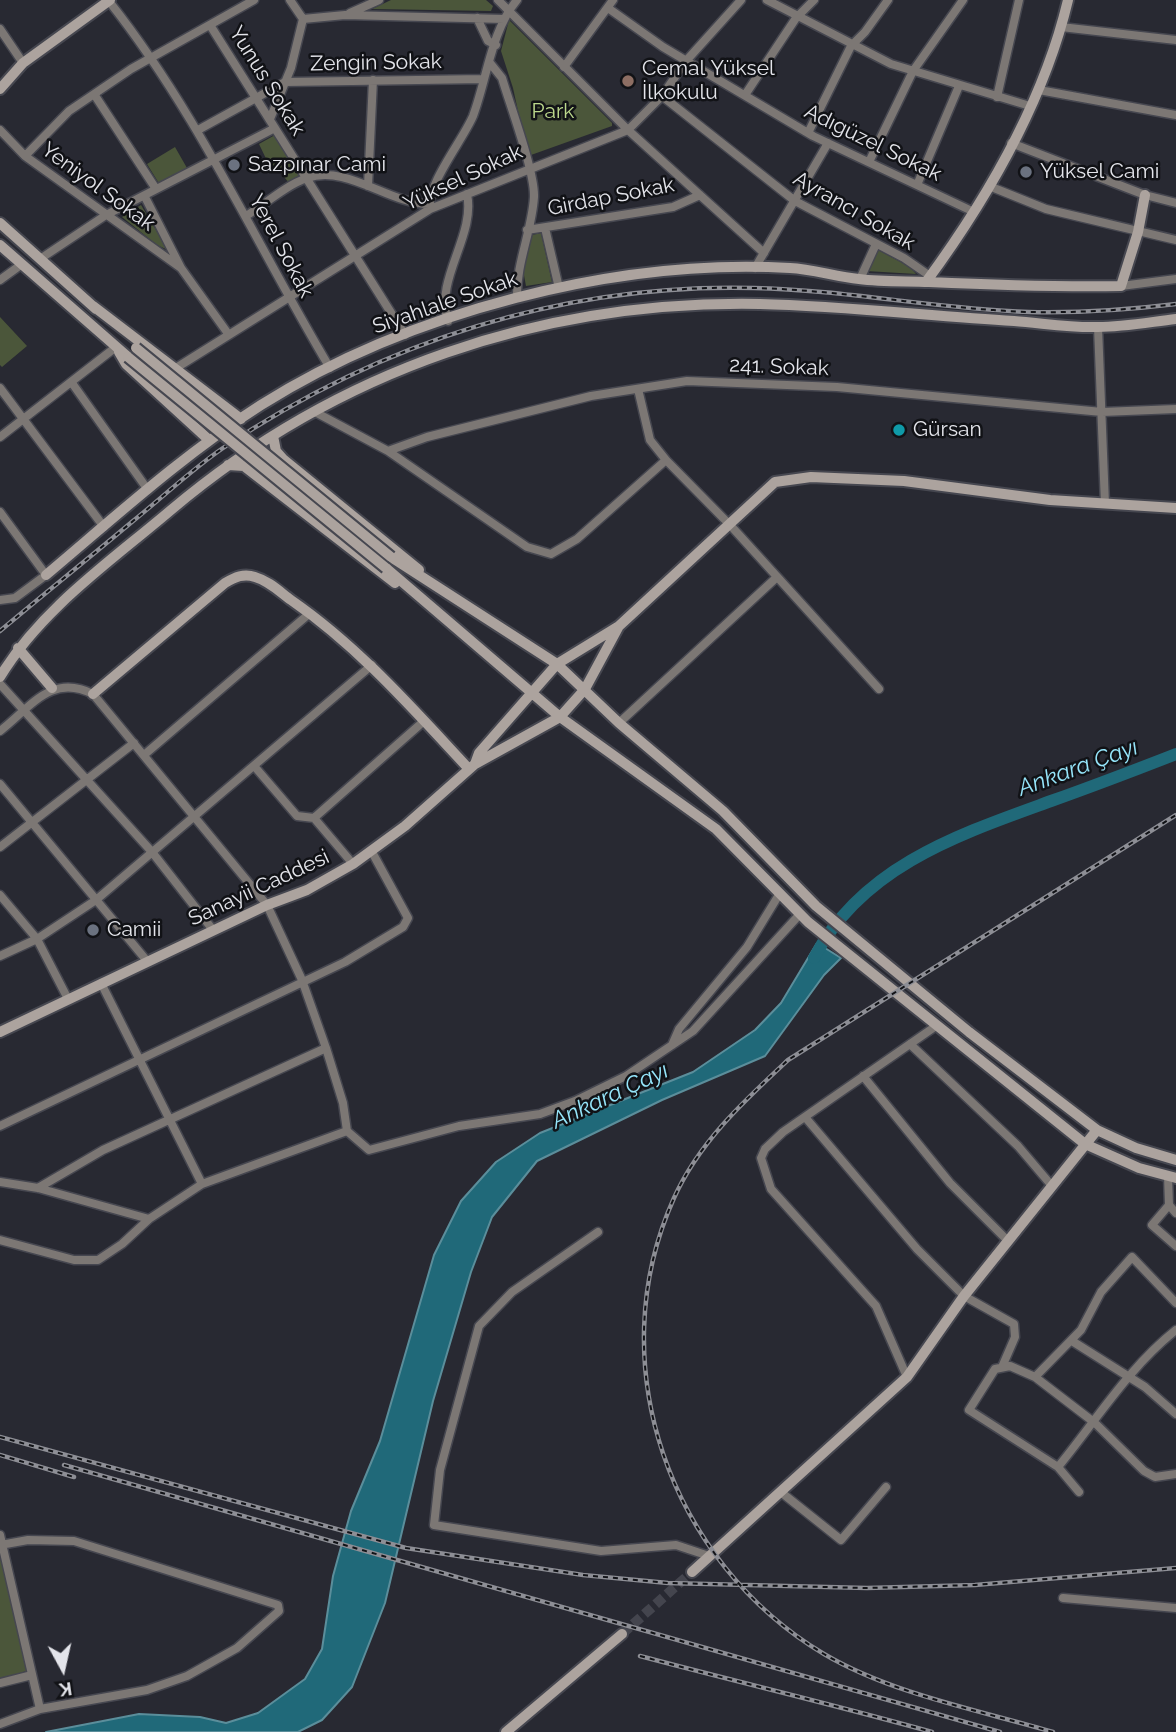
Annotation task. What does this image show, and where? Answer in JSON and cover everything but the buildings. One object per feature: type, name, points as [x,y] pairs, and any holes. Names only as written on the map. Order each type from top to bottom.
[{"type":"street","points":[[0,89],[23,62],[109,0]]},
{"type":"street","name":"Yerel Sokak","points":[[109,0],[153,58],[198,130],[287,296],[330,368]]},
{"type":"street","points":[[25,156],[69,111],[153,58],[254,0]]},
{"type":"street","points":[[290,0],[303,19]]},
{"type":"street","points":[[345,15],[379,0]]},
{"type":"street","points":[[498,0],[506,14],[565,67],[628,130],[764,253]]},
{"type":"street","points":[[246,216],[307,177],[336,177],[430,206],[432,192],[473,116],[506,14],[517,0]]},
{"type":"street","points":[[565,67],[613,0]]},
{"type":"street","name":"Yüksel Sokak","points":[[176,368],[430,206],[628,130],[662,96],[686,61],[741,0]]},
{"type":"street","points":[[767,0],[851,46],[913,71],[1030,106]]},
{"type":"street","points":[[745,95],[796,18],[814,0]]},
{"type":"street","points":[[808,133],[851,46],[865,33],[888,0]]},
{"type":"street","points":[[869,162],[913,71],[963,0]]},
{"type":"street","points":[[997,97],[1019,0]]},
{"type":"street","points":[[928,279],[974,212],[1039,90],[1068,0]]},
{"type":"street","name":"Adıgüzel Sokak","points":[[608,8],[686,61],[808,133],[974,212]]},
{"type":"street","points":[[303,19],[345,15],[477,18],[506,14]]},
{"type":"street","points":[[477,18],[488,41],[496,46]]},
{"type":"street","points":[[270,119],[285,82],[303,19]]},
{"type":"street","name":"Yunus Sokak","points":[[210,25],[405,335]]},
{"type":"street","points":[[1061,27],[1176,40]]},
{"type":"street","points":[[0,29],[23,62]]},
{"type":"street","points":[[490,63],[502,78],[534,200],[520,259],[517,298]]},
{"type":"street","name":"Zengin Sokak","points":[[198,130],[255,96],[285,82],[484,79]]},
{"type":"street","points":[[368,186],[373,80]]},
{"type":"street","points":[[917,185],[959,86]]},
{"type":"street","points":[[1039,90],[1176,115]]},
{"type":"street","points":[[94,94],[156,189]]},
{"type":"street","name":"Ayrancı Sokak","points":[[662,96],[794,201],[876,244],[928,279]]},
{"type":"street","points":[[40,259],[106,215],[275,128]]},
{"type":"street","name":"Yeniyol Sokak","points":[[0,130],[25,156],[181,268]]},
{"type":"street","points":[[1011,143],[1145,195],[1176,204]]},
{"type":"street","points":[[755,268],[828,144]]},
{"type":"street","points":[[989,186],[1046,209],[1176,240]]},
{"type":"street","points":[[448,321],[446,298],[467,223],[467,194]]},
{"type":"street","name":"Girdap Sokak","points":[[527,230],[673,206],[700,195]]},
{"type":"street","points":[[1145,195],[1138,232],[1121,286],[1176,279]]},
{"type":"street","points":[[145,197],[181,268],[229,335]]},
{"type":"street","points":[[0,223],[93,306],[241,419]]},
{"type":"street","points":[[545,228],[559,288]]},
{"type":"street","points":[[860,279],[876,244]]},
{"type":"street","points":[[0,245],[116,347],[126,364],[209,440]]},
{"type":"street","points":[[0,280],[22,264]]},
{"type":"street","name":"Siyahlale Sokak","points":[[46,575],[209,440],[241,419],[330,368],[405,335],[517,298],[640,272],[755,268],[792,268],[860,279],[928,279],[1037,288],[1121,286]]},
{"type":"street","points":[[0,677],[18,648],[64,600],[228,465],[315,412],[400,368],[439,355],[572,317],[700,304],[761,304],[1098,327],[1176,319]]},
{"type":"street","points":[[93,306],[132,352],[530,693],[716,830],[804,918],[936,1026],[1085,1144],[1139,1168],[1172,1177],[1169,1205],[1152,1225],[1176,1246]]},
{"type":"street","points":[[1098,327],[1105,504]]},
{"type":"street","points":[[116,347],[132,352],[391,556],[557,664],[619,723],[723,811],[816,906],[970,1032],[1097,1130],[1136,1148],[1176,1160]]},
{"type":"street","points":[[0,437],[116,347]]},
{"type":"street","name":"241. Sokak","points":[[388,451],[427,437],[591,396],[687,382],[837,387],[1102,412],[1176,409]]},
{"type":"street","points":[[72,383],[148,490]]},
{"type":"street","points":[[0,388],[104,527]]},
{"type":"street","points":[[638,389],[650,440],[666,460],[731,526],[879,689]]},
{"type":"street","points":[[185,418],[199,423],[208,416],[212,405],[206,393]]},
{"type":"street","points":[[315,412],[388,451],[527,547],[551,554],[577,539],[666,460]]},
{"type":"street","points":[[273,436],[276,451],[284,460]]},
{"type":"street","points":[[273,489],[263,471],[263,462],[272,453],[410,561],[430,582]]},
{"type":"street","points":[[228,465],[244,466],[381,574],[420,597]]},
{"type":"street","points":[[557,664],[619,626],[731,526],[775,482],[811,477],[904,481],[1050,500],[1176,508]]},
{"type":"street","points":[[0,512],[46,575],[15,598],[0,600]]},
{"type":"street","points":[[93,694],[232,579],[243,575],[263,580],[310,613],[372,665],[424,721],[472,766]]},
{"type":"street","points":[[619,723],[777,577]]},
{"type":"street","points":[[144,755],[310,613]]},
{"type":"street","points":[[585,689],[619,626]]},
{"type":"street","points":[[18,648],[52,688]]},
{"type":"street","name":"Sanayii Caddesi","points":[[472,766],[479,753],[557,664]]},
{"type":"street","points":[[0,956],[37,939],[96,900],[196,818],[372,665]]},
{"type":"street","points":[[0,684],[27,710],[152,852],[213,930]]},
{"type":"street","points":[[0,731],[52,688],[75,687],[93,694],[267,905],[302,980],[344,1103],[347,1131],[362,1147],[372,1150],[459,1126],[540,1114],[575,1101],[626,1076],[705,1020],[804,918]]},
{"type":"street","name":"Sanayii Caddesi","points":[[0,1032],[267,905],[307,890],[353,864],[372,852],[472,766],[560,717],[585,689]]},
{"type":"street","points":[[314,818],[424,721]]},
{"type":"street","points":[[0,847],[134,743]]},
{"type":"street","points":[[255,767],[297,816],[314,818],[353,864]]},
{"type":"street","points":[[0,784],[147,961]]},
{"type":"street","points":[[0,1126],[302,980],[345,962],[403,927],[408,918],[372,852]]},
{"type":"street","points":[[671,1045],[679,1029],[747,947],[780,893]]},
{"type":"street","points":[[0,895],[37,939],[68,999]]},
{"type":"street","points":[[101,983],[202,1184]]},
{"type":"street","points":[[907,1377],[876,1306],[771,1189],[761,1158],[765,1149],[805,1117],[936,1026]]},
{"type":"street","points":[[910,1044],[1018,1146],[1052,1186]]},
{"type":"street","points":[[38,1188],[103,1150],[326,1048]]},
{"type":"street","points":[[863,1076],[950,1183],[1008,1241]]},
{"type":"street","points":[[805,1117],[867,1194],[964,1296],[1014,1324],[1016,1334],[1002,1367]]},
{"type":"street","points":[[692,1572],[907,1377],[964,1296],[1097,1130]]},
{"type":"street","points":[[0,1240],[90,1262],[122,1244],[149,1219],[202,1184],[347,1131]]},
{"type":"street","points":[[0,1182],[22,1188],[38,1188],[149,1219]]},
{"type":"street","points":[[1169,1205],[1176,1213]]},
{"type":"street","points":[[598,1232],[512,1292],[479,1326],[440,1470],[435,1525],[601,1551],[676,1545],[709,1556]]},
{"type":"street","points":[[1035,1377],[1072,1341],[1101,1292],[1132,1257],[1176,1303]]},
{"type":"street","points":[[1058,1467],[1129,1378],[1160,1343],[1176,1330]]},
{"type":"street","points":[[1072,1341],[1145,1387],[1176,1414]]},
{"type":"street","points":[[1079,1492],[1058,1467],[969,1410],[988,1375],[1002,1367],[1019,1368],[1095,1423],[1144,1471],[1155,1477],[1166,1478],[1176,1474]]},
{"type":"street","points":[[782,1493],[841,1540],[886,1487]]},
{"type":"street","points":[[0,1724],[40,1709],[147,1690],[187,1676],[237,1648],[276,1616],[278,1605],[74,1541],[1,1541],[40,1709]]},
{"type":"street","points":[[1063,1598],[1176,1608]]},
{"type":"street","points":[[506,1732],[622,1634]]},
{"type":"street","points":[[0,1684],[33,1675]]},
{"type":"green space","points":[[391,0],[486,0],[493,6],[491,11],[372,9]]},
{"type":"green space","name":"Park","points":[[509,20],[612,126],[531,155],[527,152],[513,88],[501,51]]},
{"type":"green space","points":[[275,135],[301,177],[289,183],[276,167],[270,167],[259,144]]},
{"type":"green space","points":[[175,147],[187,168],[160,185],[147,164]]},
{"type":"green space","points":[[141,205],[168,250],[157,245],[122,217]]},
{"type":"green space","points":[[541,233],[552,282],[526,286],[523,270],[532,235]]},
{"type":"green space","points":[[878,250],[910,267],[916,274],[866,271]]},
{"type":"green space","points":[[0,317],[27,346],[2,367],[0,365]]},
{"type":"green space","points":[[0,1557],[29,1670],[0,1680]]},
{"type":"water","points":[[817,943],[841,958],[824,975],[765,1056],[662,1100],[537,1161],[492,1217],[471,1272],[433,1401],[385,1603],[352,1687],[322,1720],[298,1732],[46,1732],[139,1714],[200,1717],[226,1723],[258,1713],[305,1679],[322,1649],[333,1576],[351,1511],[380,1441],[434,1255],[461,1201],[496,1162],[540,1133],[693,1072],[755,1030],[781,1003]]},
{"type":"waterway","name":"Ankara Çayı","points":[[814,958],[834,926],[858,899],[916,857],[982,827],[1176,754]]},
{"type":"tunnel","points":[[622,1634],[692,1572]]},
{"type":"railway","points":[[0,631],[188,474],[223,448],[283,410],[346,378],[410,349],[476,326],[544,308],[613,296],[683,289],[788,289],[1029,312],[1102,311],[1176,304]]},
{"type":"railway","points":[[1053,1732],[936,1700],[878,1680],[824,1654],[770,1615],[725,1567],[689,1513],[663,1454],[648,1391],[644,1326],[653,1261],[674,1198],[696,1159],[739,1107],[788,1060],[1176,815]]},
{"type":"railway","points":[[0,1437],[406,1548],[583,1575],[668,1583],[867,1588],[975,1585],[1176,1568]]},
{"type":"railway","points":[[0,1455],[74,1477]]},
{"type":"railway","points":[[64,1465],[1000,1732]]},
{"type":"railway","points":[[640,1656],[932,1732]]},
{"type":"place","name":"Cemal Yüksel İlkokulu","points":[[628,81]]},
{"type":"place","name":"Sazpınar Cami","points":[[234,165]]},
{"type":"place","name":"Yüksel Cami","points":[[1026,172]]},
{"type":"place","name":"Gürsan","points":[[899,430]]},
{"type":"place","name":"Camii","points":[[93,930]]}]
